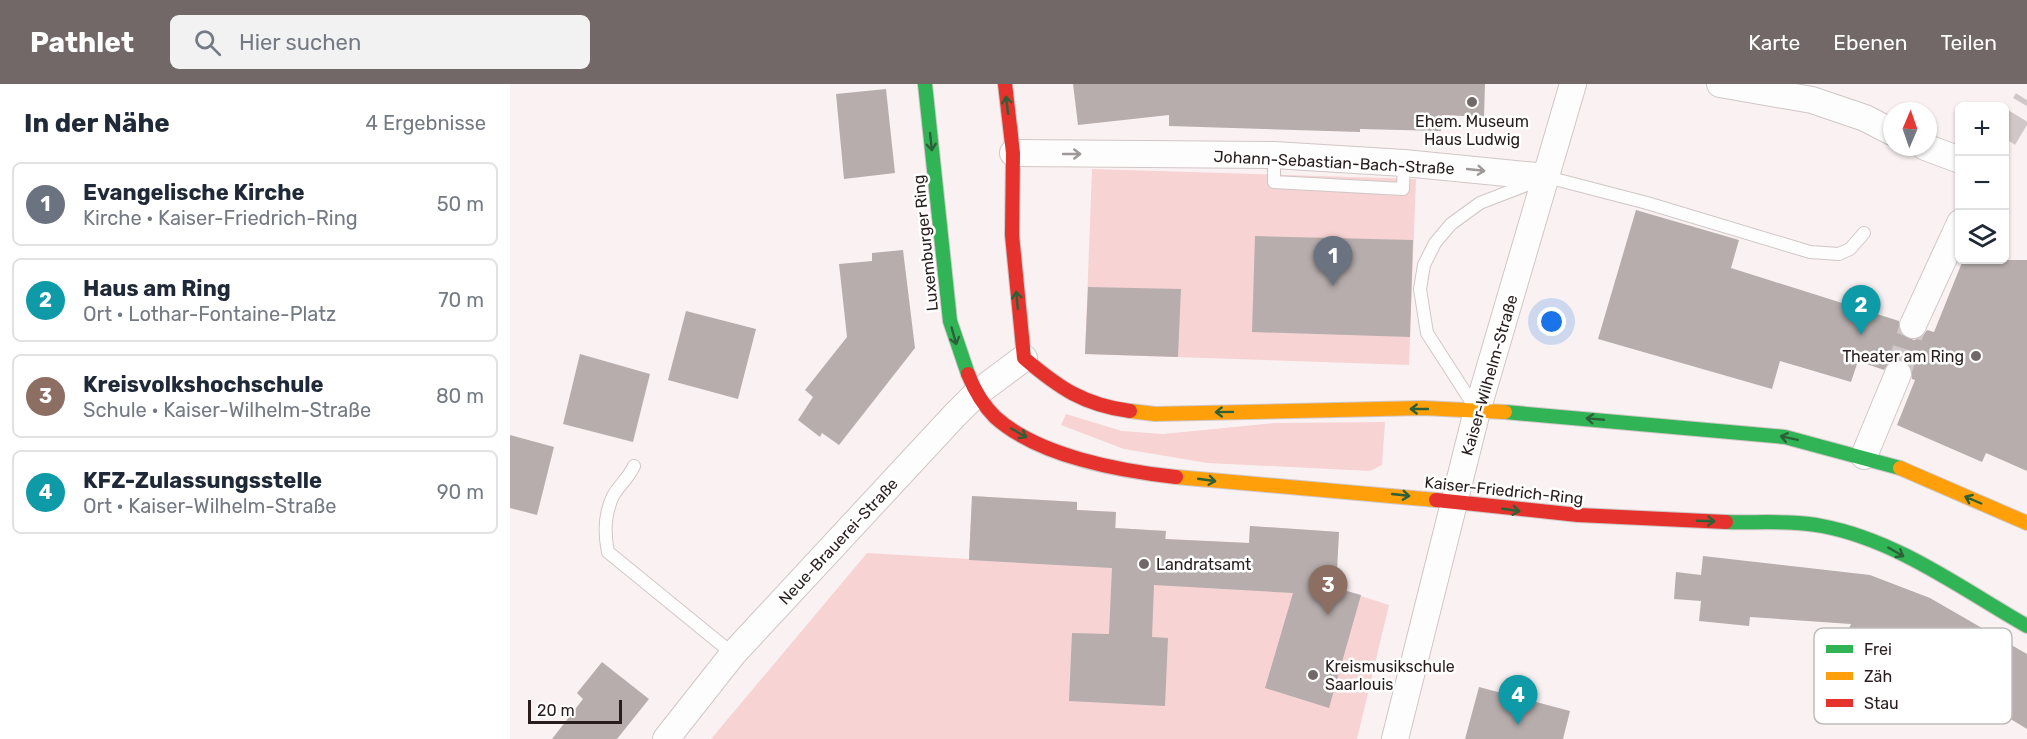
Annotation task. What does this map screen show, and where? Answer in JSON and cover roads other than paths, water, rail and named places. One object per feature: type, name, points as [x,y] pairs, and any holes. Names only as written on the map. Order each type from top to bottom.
[{"type":"street","name":"Luxemburger Ring","points":[[925,84],[950,321],[960,356],[977,393]]},
{"type":"street","points":[[1005,84],[1013,153],[1012,236],[1024,358],[1058,387],[1100,407],[1144,412],[1424,408],[1573,417],[1785,437],[1864,456],[1894,466],[2027,523]]},
{"type":"street","name":"Kaiser-Wilhelm-Straße","points":[[1395,739],[1477,411],[1573,84]]},
{"type":"street","points":[[1720,84],[1812,100],[1865,118],[1883,127]]},
{"type":"street","points":[[1937,152],[1955,158]]},
{"type":"street","name":"Johann-Sebastian-Bach-Straße","points":[[1013,153],[1274,155],[1404,163],[1546,177]]},
{"type":"street","points":[[1913,325],[1955,232]]},
{"type":"street","name":"Neue-Brauerei-Straße","points":[[666,739],[733,654],[977,393],[1024,358]]},
{"type":"street","points":[[1864,456],[1898,374]]},
{"type":"street","name":"Kaiser-Friedrich-Ring","points":[[977,393],[1000,422],[1031,440],[1105,466],[1217,481],[1383,493],[1517,511],[1615,518],[1819,526],[1874,539],[2027,626]]},
{"type":"lane","points":[[1477,411],[1427,333],[1420,289],[1424,265],[1435,243],[1467,211],[1546,177],[1656,206],[1810,252],[1839,254],[1850,249],[1864,232]]},
{"type":"lane","points":[[634,466],[628,480],[613,495],[604,528],[608,552],[733,654]]},
{"type":"tunnel","points":[[2009,130],[2027,100]]},
{"type":"tunnel","points":[[1898,374],[1913,325]]},
{"type":"place","name":"Ehem. Museum Haus Ludwig","points":[[1472,102]]},
{"type":"place","name":"Evangelische Kirche","points":[[1333,286]]},
{"type":"place","name":"Haus am Ring","points":[[1861,335]]},
{"type":"place","name":"Theater am Ring","points":[[1976,356]]},
{"type":"place","name":"Landratsamt","points":[[1144,564]]},
{"type":"place","name":"Kreisvolkshochschule","points":[[1328,615]]},
{"type":"place","name":"Kreismusikschule Saarlouis","points":[[1313,675]]},
{"type":"place","name":"KFZ-Zulassungsstelle","points":[[1518,725]]}]
